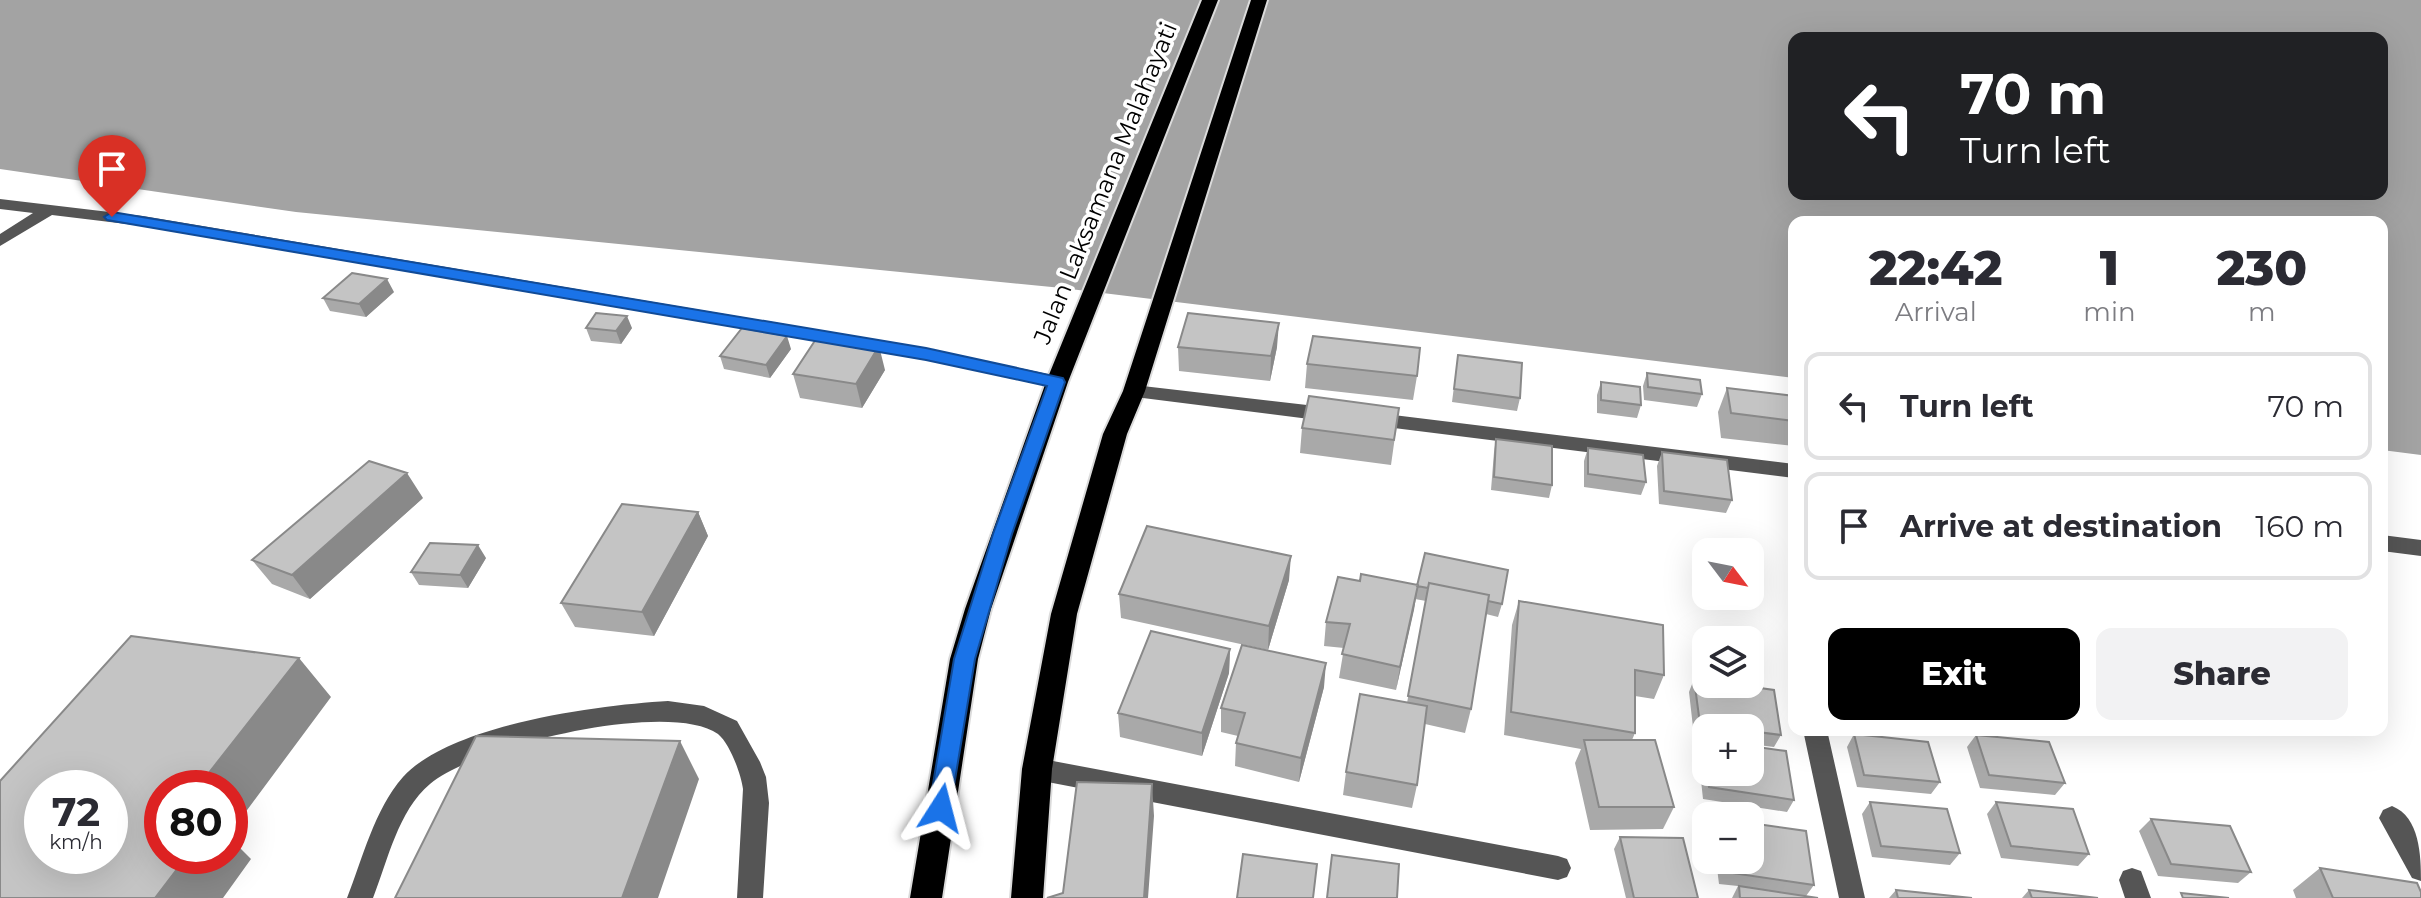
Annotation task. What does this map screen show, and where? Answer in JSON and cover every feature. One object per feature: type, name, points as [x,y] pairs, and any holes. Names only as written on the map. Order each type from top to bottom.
[{"type":"highway","name":"Jalan Laksamana Malahayati","points":[[926,898],[964,659],[1003,534],[1057,382],[1210,0]]},
{"type":"highway","points":[[1027,898],[1037,769],[1064,614],[1115,434],[1134,391],[1140,364],[1259,0]]},
{"type":"street","points":[[0,204],[143,221],[762,325],[926,354],[1057,382]]},
{"type":"street","points":[[0,241],[50,209]]},
{"type":"street","points":[[1134,391],[1788,470]]},
{"type":"street","points":[[2388,544],[2421,548]]},
{"type":"street","points":[[360,898],[402,796],[424,773],[459,752],[521,732],[629,713],[670,710],[704,713],[728,729],[754,777],[750,898]]},
{"type":"street","points":[[1816,736],[1852,898]]},
{"type":"street","points":[[1037,769],[1558,868]]},
{"type":"street","points":[[2392,818],[2421,869]]},
{"type":"shaded area","points":[[0,0],[2421,0],[2421,455],[2388,451],[2388,216],[1788,216],[1788,377],[1062,288],[296,212],[0,169]]},
{"type":"building","points":[[352,273],[387,279],[359,304],[323,298]]},
{"type":"building","points":[[596,313],[627,316],[616,331],[586,328]]},
{"type":"building","points":[[1188,313],[1279,323],[1271,356],[1178,347]]},
{"type":"building","points":[[742,328],[787,336],[766,365],[720,356]]},
{"type":"building","points":[[818,336],[879,346],[856,384],[793,374]]},
{"type":"building","points":[[1313,336],[1420,348],[1417,376],[1307,364]]},
{"type":"building","points":[[1458,355],[1522,363],[1520,398],[1454,389]]},
{"type":"building","points":[[1647,373],[1700,380],[1702,394],[1648,387]]},
{"type":"building","points":[[1601,382],[1640,387],[1641,405],[1601,400]]},
{"type":"building","points":[[1727,388],[1788,395],[1788,420],[1731,413]]},
{"type":"building","points":[[1309,396],[1399,408],[1394,440],[1302,428]]},
{"type":"building","points":[[1496,439],[1552,446],[1552,485],[1494,477]]},
{"type":"building","points":[[1588,448],[1643,455],[1646,482],[1588,474]]},
{"type":"building","points":[[1662,452],[1727,460],[1732,500],[1664,491]]},
{"type":"building","points":[[369,461],[407,473],[292,575],[252,560]]},
{"type":"building","points":[[622,504],[698,512],[642,612],[561,603]]},
{"type":"building","points":[[1147,526],[1291,556],[1269,626],[1119,594]]},
{"type":"building","points":[[430,543],[478,545],[460,575],[411,572]]},
{"type":"building","points":[[1425,553],[1508,570],[1502,604],[1488,601],[1489,595],[1429,583],[1428,588],[1417,586]]},
{"type":"building","points":[[1361,574],[1418,585],[1400,667],[1342,654],[1350,624],[1326,622],[1338,577],[1360,581]]},
{"type":"building","points":[[1429,583],[1489,595],[1471,709],[1408,696]]},
{"type":"building","points":[[1519,601],[1663,625],[1664,675],[1635,670],[1635,733],[1511,712]]},
{"type":"building","points":[[1151,631],[1230,649],[1202,733],[1118,713]]},
{"type":"building","points":[[131,636],[299,658],[211,770],[144,770],[144,874],[173,874],[155,898],[0,898],[0,781]]},
{"type":"building","points":[[1242,645],[1326,663],[1301,758],[1236,743],[1245,713],[1221,708]]},
{"type":"building","points":[[1764,689],[1774,690],[1781,735],[1764,733],[1764,714],[1699,714],[1697,698],[1764,698]]},
{"type":"building","points":[[1360,694],[1427,706],[1417,785],[1346,772]]},
{"type":"building","points":[[476,736],[680,741],[622,898],[395,898]]},
{"type":"building","points":[[1854,736],[1928,742],[1940,782],[1864,775]]},
{"type":"building","points":[[1976,736],[2049,742],[2065,783],[1989,775]]},
{"type":"building","points":[[1584,740],[1655,740],[1674,807],[1599,807]]},
{"type":"building","points":[[1764,748],[1786,751],[1794,800],[1709,787],[1764,786]]},
{"type":"building","points":[[1077,782],[1152,784],[1144,898],[1047,898],[1063,893]]},
{"type":"building","points":[[1870,802],[1947,809],[1960,853],[1881,846]]},
{"type":"building","points":[[1996,802],[2073,809],[2089,854],[2011,846]]},
{"type":"building","points":[[2151,819],[2230,826],[2251,872],[2171,864]]},
{"type":"building","points":[[1764,825],[1806,831],[1814,885],[1739,874],[1764,874]]},
{"type":"building","points":[[1620,837],[1683,838],[1698,898],[1634,898]]},
{"type":"building","points":[[1243,854],[1317,864],[1313,898],[1237,898]]},
{"type":"building","points":[[1332,855],[1399,864],[1397,898],[1327,898]]},
{"type":"building","points":[[2320,868],[2417,883],[2421,898],[2333,898]]},
{"type":"building","points":[[1739,886],[1818,898],[1740,898]]},
{"type":"building","points":[[1896,890],[1972,898],[1898,898]]},
{"type":"building","points":[[2029,890],[2098,898],[2032,898]]},
{"type":"building","points":[[2181,893],[2229,898],[2183,898]]},
{"type":"route","points":[[112,217],[926,354],[1057,382],[1003,534],[964,659],[941,808]]}]
